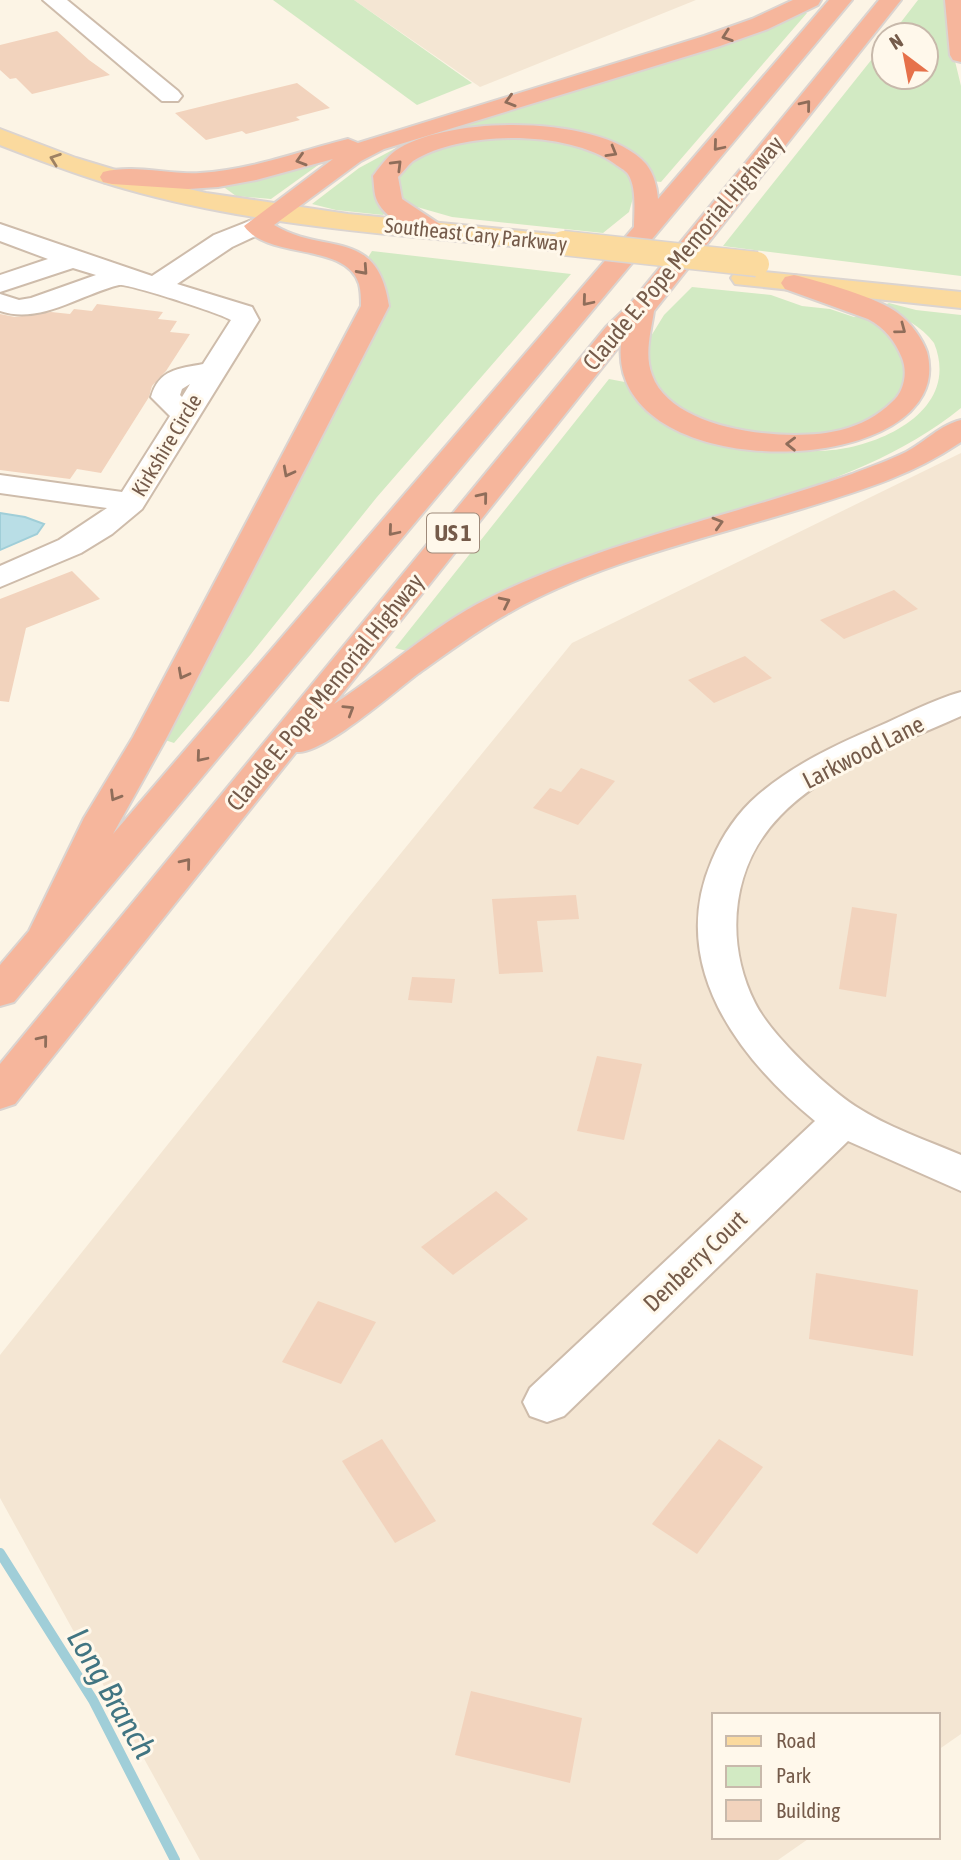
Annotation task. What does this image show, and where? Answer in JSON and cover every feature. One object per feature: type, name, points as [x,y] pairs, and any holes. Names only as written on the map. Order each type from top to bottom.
[{"type":"highway","points":[[44,939],[102,818],[150,737],[375,306],[375,289],[359,264],[336,252],[272,235],[265,219],[352,156],[391,138],[712,41],[777,17],[810,0]]},
{"type":"highway","name":"Claude E. Pope Memorial Highway","points":[[0,992],[841,0]]},
{"type":"highway","name":"Claude E. Pope Memorial Highway","points":[[0,1093],[616,333],[640,310],[890,0]]},
{"type":"highway","points":[[956,0],[961,55]]},
{"type":"highway","points":[[432,230],[404,213],[387,196],[385,181],[391,167],[407,155],[456,136],[488,131],[526,131],[581,138],[625,159],[636,169],[642,180],[647,231]]},
{"type":"highway","points":[[112,177],[176,181],[225,179],[367,140],[391,138]]},
{"type":"highway","points":[[640,310],[633,354],[640,382],[650,396],[668,411],[712,431],[746,440],[785,444],[828,442],[878,430],[901,419],[920,404],[930,384],[931,371],[919,344],[886,318],[794,283]]},
{"type":"highway","points":[[270,760],[363,701],[407,666],[495,607],[602,560],[863,480],[917,458],[961,429]]},
{"type":"main road","name":"Southeast Cary Parkway","points":[[0,136],[40,153],[112,177],[265,219],[432,230],[557,250]]},
{"type":"main road","name":"Southeast Cary Parkway","points":[[0,156],[62,181],[134,202],[265,219],[751,271],[961,286]]},
{"type":"main road","name":"Southeast Cary Parkway","points":[[751,271],[794,283],[961,300]]},
{"type":"street","points":[[54,0],[170,96]]},
{"type":"street","points":[[167,290],[248,242],[265,219]]},
{"type":"street","name":"Kirkshire Circle","points":[[0,232],[73,259],[242,313],[244,320],[210,371],[185,376],[169,384],[165,397],[185,414],[131,502],[107,526],[90,537],[0,577]]},
{"type":"street","points":[[0,284],[73,259]]},
{"type":"street","points":[[0,302],[17,308],[36,305],[122,275]]},
{"type":"street","points":[[0,484],[131,502]]},
{"type":"street","name":"Larkwood Lane","points":[[961,703],[828,766],[768,805],[741,839],[719,884],[716,910],[717,939],[723,969],[736,1005],[772,1055],[844,1119],[961,1174]]},
{"type":"street","name":"Denberry Court","points":[[547,1402],[844,1119]]},
{"type":"shaded area","points":[[354,0],[696,0],[480,87]]},
{"type":"shaded area","points":[[961,453],[961,1734],[940,1749],[940,1713],[712,1713],[712,1839],[808,1839],[778,1860],[200,1860],[0,1498],[0,1355],[349,917],[572,643]]},
{"type":"green space","points":[[273,0],[354,0],[472,83],[417,105]]},
{"type":"green space","points":[[918,0],[947,0],[948,32],[961,86],[961,276],[723,246],[870,62],[870,91],[940,91],[940,21],[902,21]]},
{"type":"green space","points":[[800,12],[807,13],[661,182],[652,181],[552,129],[396,152],[381,166],[373,179],[375,194],[386,212],[383,215],[336,210],[312,204],[359,168],[409,141]]},
{"type":"green space","points":[[525,134],[600,151],[631,174],[635,191],[629,212],[603,233],[452,217],[417,207],[411,209],[403,202],[397,186],[399,171],[410,160],[427,151],[448,145]]},
{"type":"green space","points":[[328,158],[271,199],[236,196],[221,185]]},
{"type":"green space","points":[[372,251],[571,274],[377,497],[251,654],[174,743],[162,739],[208,658],[386,312],[384,283],[367,259]]},
{"type":"green space","points":[[692,287],[771,295],[802,306],[876,319],[895,333],[921,373],[879,423],[803,439],[718,427],[673,406],[649,378],[648,341],[664,315]]},
{"type":"green space","points":[[889,303],[916,310],[961,315],[961,408],[920,437],[830,480],[635,541],[553,570],[505,593],[411,652],[395,648],[609,379],[630,383],[647,407],[672,421],[726,441],[760,448],[814,451],[852,447],[894,431],[912,419],[927,405],[937,387],[939,366],[934,343],[917,326],[882,306]]},
{"type":"water","points":[[0,513],[25,517],[44,524],[37,534],[0,550]]},
{"type":"building","points":[[57,31],[110,75],[32,94],[16,78],[10,79],[0,70],[0,45]]},
{"type":"building","points":[[297,83],[330,108],[296,117],[300,120],[246,134],[242,131],[206,140],[175,113]]},
{"type":"building","points":[[97,304],[163,312],[158,319],[177,321],[170,332],[190,334],[166,371],[152,386],[149,397],[101,473],[77,469],[70,479],[0,470],[0,314],[15,317],[51,312],[70,314],[74,309],[92,311]]},
{"type":"building","points":[[72,571],[100,599],[26,628],[9,702],[0,701],[0,599]]},
{"type":"building","points":[[894,590],[918,609],[844,639],[820,620]]},
{"type":"building","points":[[745,656],[772,678],[714,703],[688,680]]},
{"type":"building","points":[[581,768],[615,781],[578,825],[533,808],[550,788],[561,792]]},
{"type":"building","points":[[576,895],[579,919],[537,921],[543,972],[499,974],[492,899]]},
{"type":"building","points":[[852,907],[897,914],[886,997],[839,989]]},
{"type":"building","points":[[412,977],[455,979],[452,1003],[408,1000]]},
{"type":"building","points":[[597,1056],[642,1064],[624,1140],[577,1131]]},
{"type":"building","points":[[496,1191],[528,1219],[453,1275],[421,1247]]},
{"type":"building","points":[[816,1273],[918,1290],[913,1356],[809,1339]]},
{"type":"building","points":[[318,1301],[376,1322],[341,1384],[282,1362]]},
{"type":"building","points":[[382,1439],[436,1521],[395,1543],[342,1461]]},
{"type":"building","points":[[719,1439],[763,1467],[697,1554],[652,1524]]},
{"type":"building","points":[[471,1691],[582,1718],[570,1783],[455,1755]]},
{"type":"waterway","name":"Long Branch","points":[[0,1553],[93,1700],[175,1860]]}]
